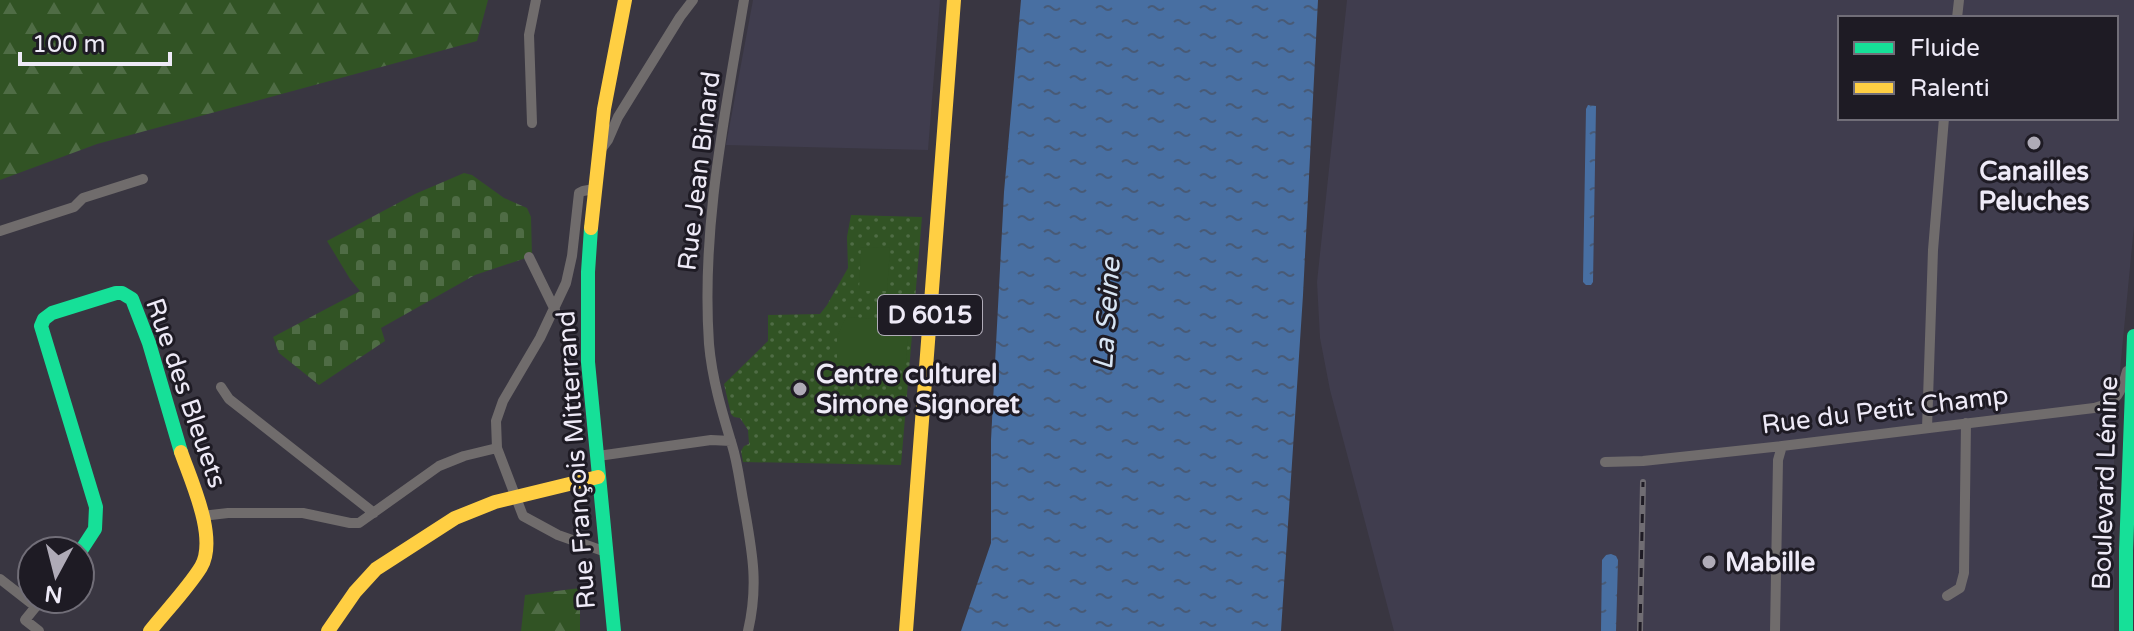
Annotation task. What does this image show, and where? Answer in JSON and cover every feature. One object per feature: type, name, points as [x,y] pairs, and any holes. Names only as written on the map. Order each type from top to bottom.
[{"type":"street","points":[[532,123],[529,35],[536,0]]},
{"type":"street","name":"Rue François Mitterrand","points":[[614,631],[587,335],[588,272],[604,109],[625,0]]},
{"type":"street","points":[[598,154],[618,117],[693,0]]},
{"type":"street","name":"Rue Jean Binard","points":[[744,0],[717,158],[708,270],[710,349],[717,393],[735,456],[753,561],[755,590],[748,631]]},
{"type":"street","name":"D 6015","points":[[906,631],[954,0]]},
{"type":"street","points":[[1927,428],[1933,250],[1944,120]]},
{"type":"street","points":[[0,231],[74,207],[83,198],[143,179]]},
{"type":"street","points":[[594,189],[583,191],[578,197],[570,269],[555,310],[498,412],[495,429],[497,448],[523,516],[558,535],[606,552]]},
{"type":"street","points":[[529,257],[555,310]]},
{"type":"street","name":"Rue des Bleuets","points":[[92,535],[96,507],[41,326],[52,313],[116,293],[132,299],[149,343],[202,516],[207,548],[202,565],[150,631]]},
{"type":"street","name":"Boulevard Lénine","points":[[2126,631],[2134,336]]},
{"type":"street","name":"Rue du Petit Champ","points":[[1605,462],[1643,461],[1782,446],[2106,405],[2118,396],[2123,386],[2133,349]]},
{"type":"street","points":[[221,387],[229,399],[374,513]]},
{"type":"street","points":[[1947,596],[1960,588],[1964,573],[1966,423]]},
{"type":"street","points":[[598,456],[711,440],[731,441]]},
{"type":"street","points":[[1775,631],[1778,460],[1782,446]]},
{"type":"street","points":[[202,516],[303,513],[359,523],[439,466],[497,448]]},
{"type":"street","points":[[328,631],[355,592],[376,569],[455,518],[495,502],[598,477]]},
{"type":"street","points":[[29,615],[25,620],[39,631]]},
{"type":"shaded area","points":[[753,0],[940,0],[928,150],[726,145]]},
{"type":"shaded area","points":[[1347,0],[2134,0],[2134,226],[2114,432],[2114,631],[1394,631],[1330,390],[1320,338],[1317,282]]},
{"type":"green space","points":[[0,0],[488,0],[477,41],[97,144],[0,180]]},
{"type":"green space","points":[[464,173],[472,175],[504,198],[527,208],[531,217],[532,256],[475,275],[381,328],[385,341],[319,385],[279,353],[273,337],[360,291],[327,241],[415,194]]},
{"type":"green space","points":[[851,215],[922,217],[901,465],[743,462],[741,451],[749,444],[748,430],[740,418],[731,414],[724,384],[768,341],[768,315],[820,314],[827,305],[848,268],[847,237]]},
{"type":"green space","points":[[861,247],[890,248],[887,291],[859,291]]},
{"type":"green space","points":[[846,317],[877,319],[909,327],[906,362],[897,374],[866,374],[837,362],[837,337]]},
{"type":"green space","points":[[580,588],[580,631],[521,631],[525,595]]},
{"type":"water","name":"La Seine","points":[[1021,0],[1318,0],[1281,631],[961,631],[991,543],[991,440],[1004,192]]},
{"type":"water","points":[[1588,105],[1596,106],[1591,285],[1583,282]]},
{"type":"water","points":[[1611,554],[1618,560],[1616,631],[1601,631],[1602,560]]},
{"type":"railway","points":[[1640,631],[1643,482]]},
{"type":"traffic: fast","points":[[591,228],[588,362],[614,631]]},
{"type":"traffic: fast","points":[[91,535],[95,529],[96,507],[41,326],[44,319],[52,313],[116,293],[132,299],[149,343],[181,452]]},
{"type":"traffic: fast","points":[[2126,631],[2134,336]]},
{"type":"traffic: slow","points":[[591,228],[604,109],[625,0]]},
{"type":"traffic: slow","points":[[906,631],[954,0]]},
{"type":"traffic: slow","points":[[150,631],[196,575],[205,555],[205,526],[181,452]]},
{"type":"traffic: slow","points":[[328,631],[355,592],[376,569],[455,518],[495,502],[598,477]]},
{"type":"place","name":"Canailles Peluches","points":[[2034,143]]},
{"type":"place","name":"Centre culturel Simone Signoret","points":[[800,389]]},
{"type":"place","name":"Mabille","points":[[1709,562]]}]
